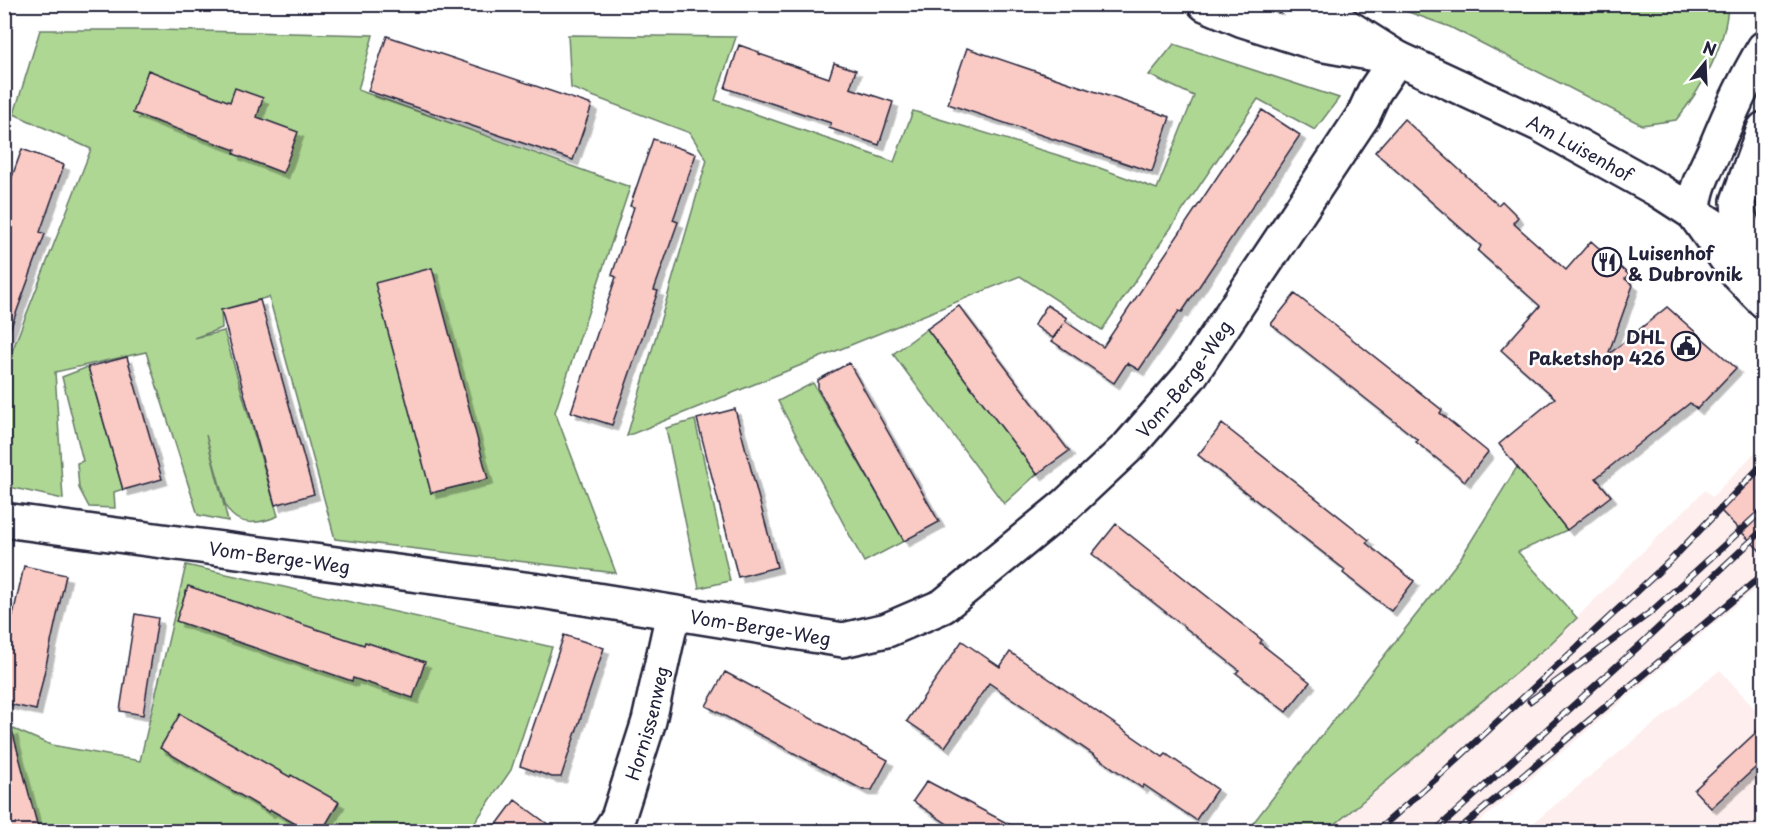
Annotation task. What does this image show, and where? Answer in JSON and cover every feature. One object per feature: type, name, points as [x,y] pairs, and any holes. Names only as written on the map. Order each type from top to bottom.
[{"type":"street","name":"Am Luisenhof","points":[[1204,4],[1243,20],[1319,45],[1397,58]]},
{"type":"street","name":"Am Luisenhof","points":[[1295,4],[1329,15],[1397,58],[1539,124],[1638,178],[1697,200],[1759,257]]},
{"type":"street","points":[[1764,48],[1743,82],[1697,200],[1735,271],[1764,301]]},
{"type":"street","name":"Vom-Berge-Weg","points":[[4,520],[510,587],[843,640],[887,630],[943,606],[1093,482],[1129,446],[1190,376],[1363,116],[1374,92],[1397,58]]},
{"type":"street","points":[[1759,257],[1739,217],[1738,201],[1764,129]]},
{"type":"street","points":[[1697,200],[1740,191]]},
{"type":"street","name":"Hornissenweg","points":[[609,831],[618,818],[649,721],[673,613]]},
{"type":"shaded area","points":[[1763,444],[1763,582],[1469,831],[1327,832],[1549,645],[1705,490],[1712,497]]},
{"type":"shaded area","points":[[1720,670],[1763,718],[1763,831],[1522,832]]},
{"type":"green space","points":[[1728,4],[1718,51],[1686,108],[1676,120],[1642,125],[1450,27],[1389,5]]},
{"type":"green space","points":[[40,30],[373,35],[358,90],[630,187],[555,412],[616,573],[335,539],[269,297],[221,310],[222,328],[194,338],[224,331],[278,516],[264,521],[249,522],[231,514],[226,507],[206,435],[228,521],[198,515],[146,352],[55,372],[63,499],[5,486],[4,372],[91,149],[14,114]]},
{"type":"green space","points":[[568,35],[736,37],[715,100],[894,162],[913,111],[1097,167],[1157,189],[1194,96],[1149,75],[1174,44],[1339,98],[1315,130],[1258,99],[1102,330],[1020,276],[627,436],[707,160],[690,133],[571,88]]},
{"type":"green space","points":[[927,329],[1037,474],[1004,504],[893,354]]},
{"type":"green space","points":[[88,367],[123,489],[114,492],[115,508],[89,507],[79,488],[77,463],[83,461],[62,377]]},
{"type":"green space","points":[[813,383],[904,541],[864,562],[778,401]]},
{"type":"green space","points":[[695,420],[730,581],[699,588],[666,428]]},
{"type":"green space","points":[[1517,467],[1567,530],[1518,552],[1577,618],[1549,645],[1327,831],[1246,832],[1460,559]]},
{"type":"green space","points":[[186,565],[552,647],[511,770],[469,831],[5,831],[4,725],[51,745],[140,761]]},
{"type":"building","points":[[387,36],[592,105],[573,160],[368,91]]},
{"type":"building","points":[[739,45],[829,78],[834,63],[856,70],[850,88],[893,102],[879,145],[829,128],[831,123],[725,88]]},
{"type":"building","points":[[967,48],[1170,117],[1152,172],[948,104]]},
{"type":"building","points":[[148,70],[230,102],[235,88],[263,98],[257,117],[298,132],[283,173],[234,154],[235,150],[133,113]]},
{"type":"building","points":[[1262,110],[1300,135],[1182,312],[1179,311],[1139,370],[1127,363],[1114,383],[1052,341],[1063,324],[1053,338],[1034,325],[1047,305],[1067,318],[1065,321],[1103,347]]},
{"type":"building","points":[[1404,119],[1498,205],[1502,201],[1518,217],[1513,223],[1566,270],[1591,241],[1629,275],[1625,279],[1633,285],[1608,355],[1667,307],[1736,368],[1697,409],[1690,403],[1596,478],[1611,496],[1567,530],[1499,444],[1555,398],[1501,350],[1540,306],[1478,251],[1481,246],[1375,152]]},
{"type":"building","points":[[653,139],[696,154],[673,220],[678,222],[654,290],[658,291],[612,425],[571,412],[616,277],[612,275],[634,207],[630,206]]},
{"type":"building","points":[[22,149],[64,165],[40,232],[45,234],[7,338],[4,337],[4,199]]},
{"type":"building","points":[[432,268],[488,479],[431,493],[375,283]]},
{"type":"building","points":[[1295,294],[1442,410],[1440,413],[1488,452],[1465,481],[1416,442],[1418,440],[1271,324]]},
{"type":"building","points":[[260,300],[314,494],[275,505],[221,310]]},
{"type":"building","points":[[959,306],[1069,451],[1037,474],[927,329]]},
{"type":"building","points":[[127,357],[162,479],[123,490],[88,367]]},
{"type":"building","points":[[849,363],[939,522],[904,541],[818,389],[818,380]]},
{"type":"building","points":[[735,409],[777,567],[738,577],[697,419]]},
{"type":"building","points":[[1222,424],[1369,540],[1366,543],[1414,581],[1391,611],[1343,573],[1345,570],[1198,455]]},
{"type":"building","points":[[1764,468],[1764,555],[1721,511]]},
{"type":"building","points":[[1116,524],[1262,640],[1260,643],[1310,682],[1286,712],[1236,673],[1239,670],[1092,554]]},
{"type":"building","points":[[24,566],[66,575],[36,710],[4,703],[4,655]]},
{"type":"building","points":[[188,586],[364,645],[365,642],[425,662],[413,698],[353,678],[352,681],[176,621]]},
{"type":"building","points":[[135,614],[158,618],[143,715],[120,711]]},
{"type":"building","points":[[564,635],[604,648],[561,777],[552,777],[520,766]]},
{"type":"building","points":[[962,641],[1000,667],[1010,652],[1163,757],[1166,754],[1217,789],[1196,820],[1144,785],[1142,788],[989,683],[945,747],[907,721]]},
{"type":"building","points":[[725,672],[888,760],[872,790],[863,790],[706,706]]},
{"type":"building","points":[[180,714],[290,777],[291,775],[339,802],[322,831],[308,831],[271,810],[269,812],[160,748]]},
{"type":"building","points":[[1764,725],[1764,760],[1711,808],[1694,790]]},
{"type":"building","points":[[12,730],[39,831],[4,831],[4,731]]},
{"type":"building","points":[[927,781],[1022,831],[958,831],[913,801]]},
{"type":"building","points":[[515,800],[557,831],[492,831]]},
{"type":"railway","points":[[1376,832],[1672,559],[1764,463]]},
{"type":"railway","points":[[1530,701],[1651,612],[1764,509]]},
{"type":"railway","points":[[1434,832],[1764,529]]},
{"type":"railway","points":[[1456,832],[1764,574]]},
{"type":"place","name":"Luisenhof & Dubrovnik","points":[[1607,262]]},
{"type":"place","name":"DHL Paketshop 426","points":[[1686,346]]}]
